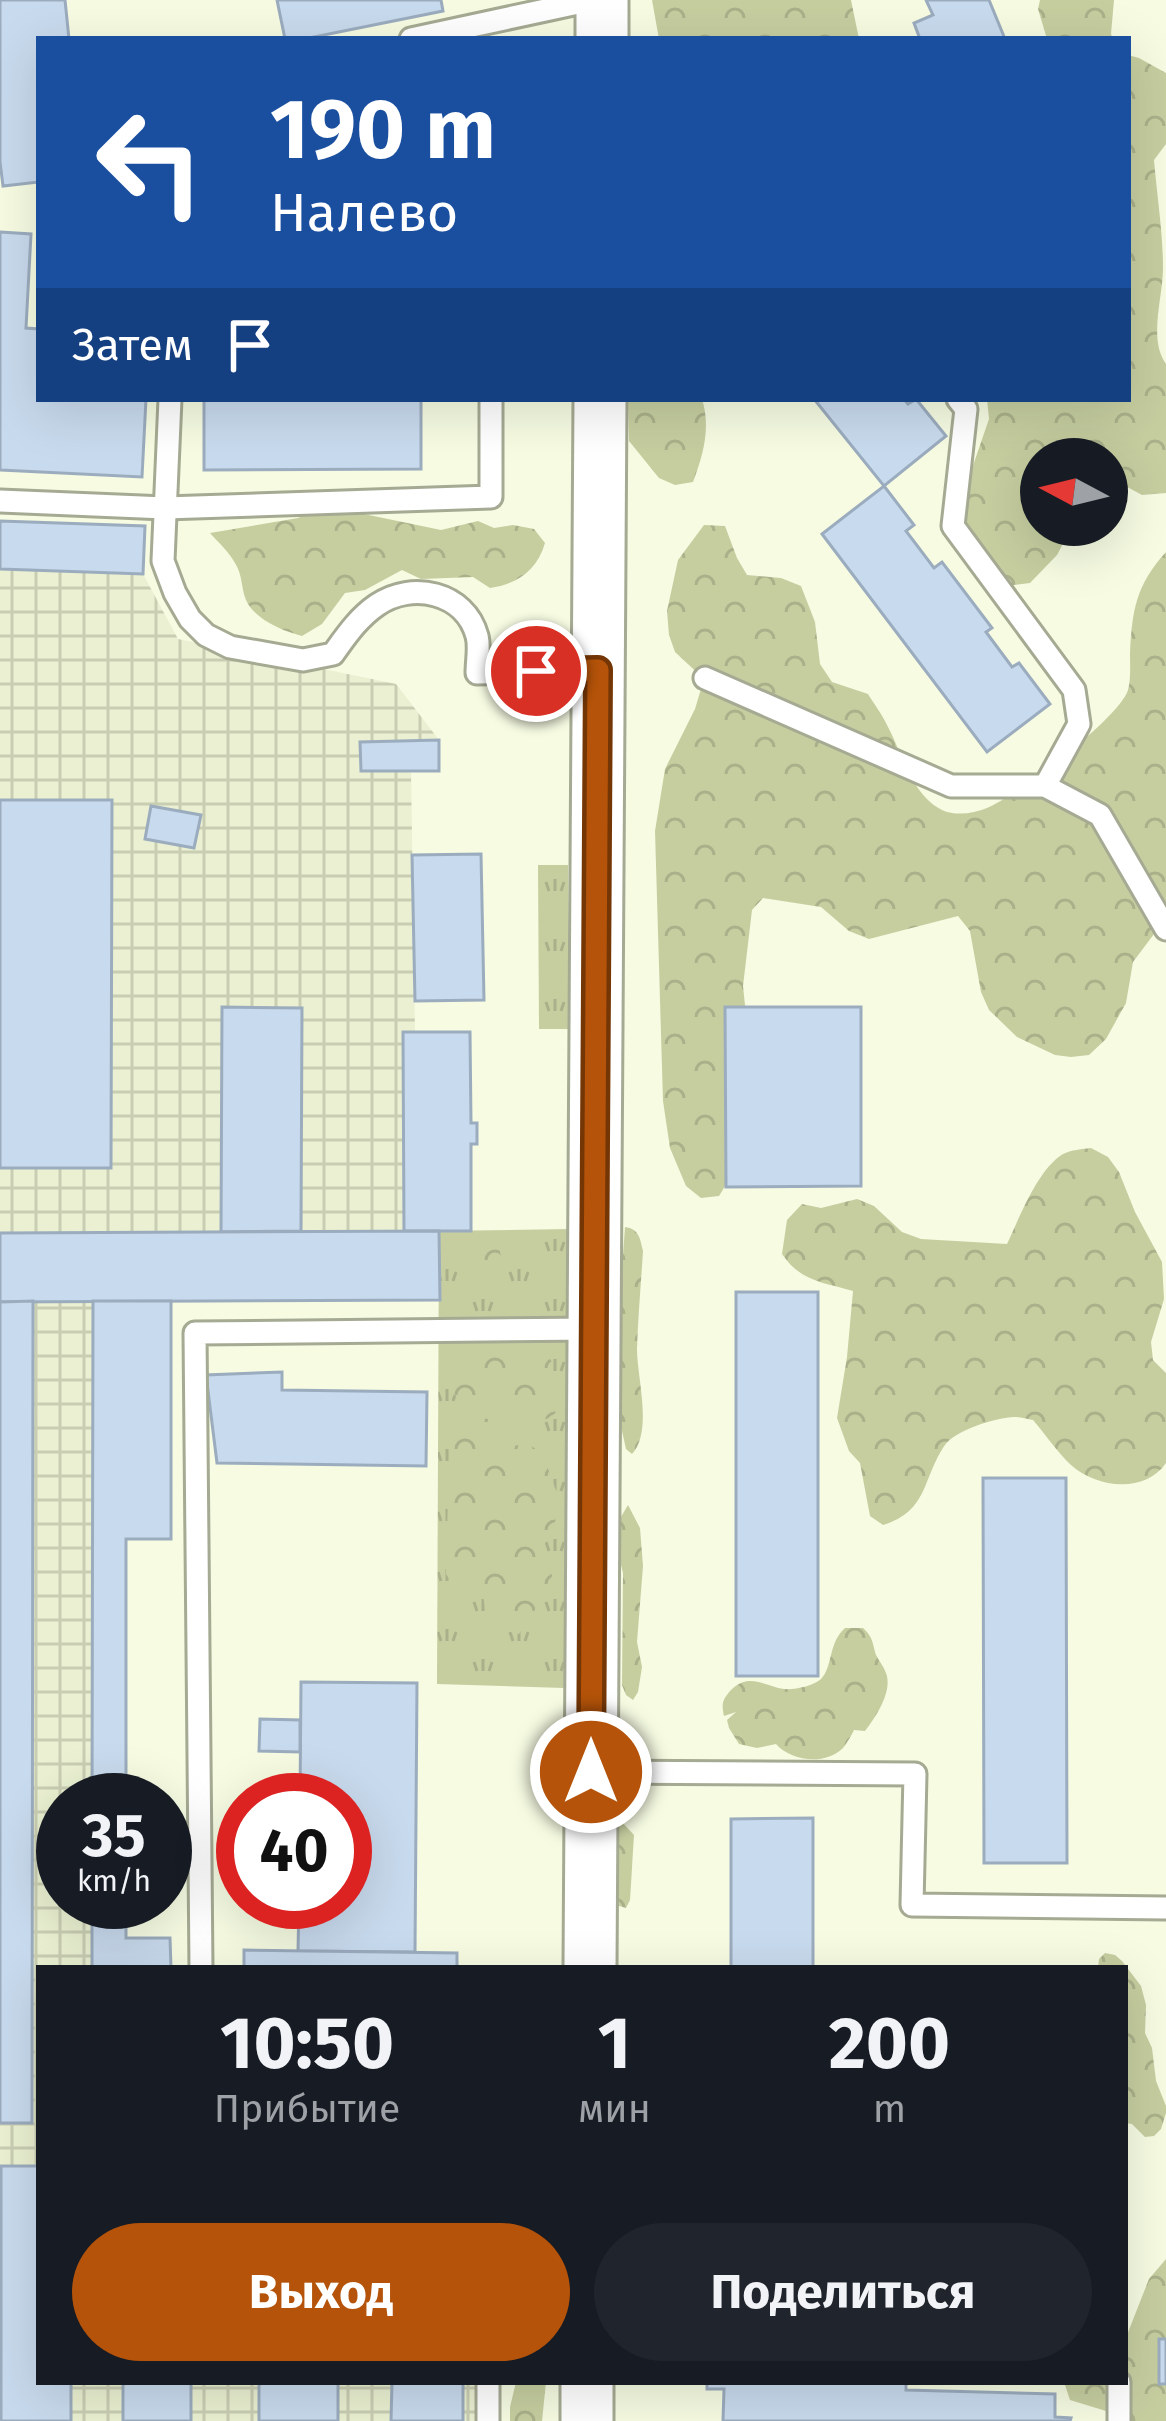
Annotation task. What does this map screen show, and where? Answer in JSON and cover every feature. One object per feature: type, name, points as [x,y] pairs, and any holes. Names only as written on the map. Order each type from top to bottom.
[{"type":"street","points":[[602,0],[602,36]]},
{"type":"street","points":[[590,1965],[600,402]]},
{"type":"street","points":[[587,2385],[587,2421]]},
{"type":"lane","points":[[425,36],[592,0]]},
{"type":"lane","points":[[170,402],[163,561],[190,620],[206,635],[230,647],[303,660],[333,654],[361,617],[381,601],[403,593],[425,593],[447,597],[462,608],[478,639],[477,673],[598,670]]},
{"type":"lane","points":[[0,500],[165,508],[491,497],[491,402]]},
{"type":"lane","points":[[960,402],[966,410],[953,526],[1074,690],[1078,724],[1045,786]]},
{"type":"lane","points":[[705,678],[951,786],[1045,786],[1100,815],[1166,929]]},
{"type":"lane","points":[[201,1965],[195,1333],[594,1329]]},
{"type":"lane","points":[[591,1772],[915,1774],[912,1905],[1166,1908]]},
{"type":"lane","points":[[488,2385],[488,2421]]},
{"type":"lane","points":[[1119,2385],[1119,2421]]},
{"type":"shaded area","points":[[0,569],[143,574],[178,639],[396,684],[439,740],[439,771],[411,772],[415,1032],[404,1231],[0,1233]]},
{"type":"shaded area","points":[[93,1301],[92,1773],[36,1773],[36,1929],[92,1929],[92,1965],[36,1965],[36,2385],[494,2385],[494,2421],[0,2421],[0,1302]]},
{"type":"green space","points":[[652,0],[851,0],[858,36],[658,36]]},
{"type":"green space","points":[[1040,0],[1114,0],[1112,36],[1046,36]]},
{"type":"green space","points":[[1131,56],[1139,58],[1166,73],[1166,144],[1154,160],[1163,255],[1157,331],[1166,364],[1166,493],[1142,495],[1128,487],[1128,438],[1020,438],[1020,546],[1062,546],[1030,583],[1005,586],[962,529],[968,480],[989,419],[987,402],[1131,402]]},
{"type":"green space","points":[[628,402],[703,402],[705,441],[693,482],[675,485],[659,478],[629,441]]},
{"type":"green space","points":[[335,508],[441,530],[478,521],[494,528],[513,525],[534,529],[545,543],[531,568],[500,586],[490,588],[473,577],[421,579],[402,570],[365,590],[345,593],[322,624],[302,636],[270,624],[250,607],[235,563],[210,533]]},
{"type":"green space","points":[[704,525],[725,526],[747,575],[781,578],[801,586],[815,622],[820,664],[832,682],[868,694],[922,794],[942,810],[958,814],[987,808],[1020,789],[1087,737],[1121,703],[1129,686],[1138,599],[1166,552],[1166,918],[1133,962],[1126,1003],[1106,1039],[1089,1055],[1071,1057],[1055,1055],[1017,1037],[989,1010],[970,931],[958,916],[869,939],[849,931],[821,907],[763,898],[752,910],[743,986],[747,1024],[730,1178],[719,1196],[701,1198],[686,1186],[670,1148],[663,1101],[655,831],[665,769],[695,709],[704,679],[675,652],[667,611],[678,560]]},
{"type":"green space","points":[[538,865],[568,865],[569,1029],[539,1029]]},
{"type":"green space","points":[[1091,1148],[1108,1157],[1119,1172],[1162,1262],[1164,1299],[1151,1342],[1153,1360],[1166,1373],[1166,1463],[1146,1480],[1107,1483],[1071,1465],[1033,1420],[997,1419],[950,1440],[917,1502],[883,1525],[870,1516],[860,1463],[849,1451],[837,1418],[853,1291],[813,1280],[789,1263],[782,1254],[787,1220],[802,1204],[821,1208],[857,1199],[874,1206],[902,1232],[921,1239],[1007,1244],[1045,1171],[1063,1154]]},
{"type":"green space","points":[[625,1227],[636,1232],[643,1251],[637,1349],[643,1418],[632,1454],[626,1449],[618,1413]]},
{"type":"green space","points":[[570,1229],[564,1688],[437,1684],[439,1231]]},
{"type":"green space","points":[[475,1233],[496,1243],[501,1256],[497,1264],[474,1259],[455,1262],[449,1250],[462,1235]]},
{"type":"green space","points":[[465,1338],[525,1342],[545,1353],[553,1363],[550,1385],[559,1396],[555,1413],[546,1419],[489,1399],[452,1394],[454,1348]]},
{"type":"green space","points":[[476,1417],[497,1422],[511,1446],[529,1444],[543,1455],[558,1496],[557,1517],[543,1548],[551,1585],[519,1634],[486,1613],[478,1585],[452,1583],[446,1574],[449,1458],[460,1425]]},
{"type":"green space","points":[[628,1505],[640,1528],[643,1566],[637,1642],[642,1667],[633,1700],[622,1685],[623,1573],[618,1552],[618,1522]]},
{"type":"green space","points":[[845,1628],[866,1631],[888,1680],[882,1703],[865,1731],[854,1730],[836,1754],[818,1759],[790,1754],[776,1744],[757,1748],[739,1744],[727,1720],[736,1712],[724,1716],[723,1712],[731,1690],[750,1681],[788,1689],[818,1681]]},
{"type":"green space","points":[[622,1822],[634,1835],[626,1908],[616,1905],[609,1850],[614,1828]]},
{"type":"green space","points":[[1105,1953],[1115,1955],[1125,1965],[1098,1965]]},
{"type":"green space","points":[[1128,1969],[1141,1986],[1145,2033],[1166,2106],[1161,2129],[1154,2136],[1145,2137],[1128,2123]]},
{"type":"green space","points":[[1166,2259],[1166,2421],[1111,2421],[1106,2411],[1070,2400],[1065,2385],[1128,2385],[1128,2332],[1149,2279]]},
{"type":"green space","points":[[515,2385],[546,2385],[542,2421],[510,2421]]},
{"type":"building","points":[[0,0],[65,0],[69,36],[36,36],[36,182],[3,186]]},
{"type":"building","points":[[277,0],[441,0],[443,11],[319,36],[284,36]]},
{"type":"building","points":[[926,0],[989,0],[1004,36],[919,36],[914,23],[933,15]]},
{"type":"building","points":[[0,232],[31,234],[26,328],[36,329],[36,402],[146,402],[142,477],[0,470]]},
{"type":"building","points":[[204,402],[421,402],[421,469],[204,470]]},
{"type":"building","points":[[816,402],[918,402],[946,436],[884,486]]},
{"type":"building","points":[[884,486],[914,525],[906,531],[934,568],[942,562],[992,628],[986,632],[1012,667],[1019,663],[1050,704],[987,752],[822,534]]},
{"type":"building","points":[[0,521],[145,526],[143,574],[0,569]]},
{"type":"building","points":[[439,740],[439,771],[361,771],[360,742]]},
{"type":"building","points":[[0,800],[112,800],[111,1168],[0,1168]]},
{"type":"building","points":[[151,806],[201,815],[194,848],[145,839]]},
{"type":"building","points":[[481,854],[484,1000],[415,1001],[412,855]]},
{"type":"building","points":[[222,1007],[302,1008],[301,1231],[221,1232]]},
{"type":"building","points":[[725,1007],[861,1007],[861,1186],[726,1187]]},
{"type":"building","points":[[403,1032],[470,1032],[471,1123],[477,1123],[477,1144],[471,1144],[471,1231],[404,1231]]},
{"type":"building","points":[[439,1231],[440,1300],[0,1302],[0,1233]]},
{"type":"building","points":[[736,1292],[818,1292],[818,1676],[736,1676]]},
{"type":"building","points":[[33,1301],[32,2123],[0,2123],[0,1302]]},
{"type":"building","points":[[93,1301],[171,1301],[171,1539],[126,1539],[126,1773],[92,1773]]},
{"type":"building","points":[[282,1372],[282,1390],[427,1392],[426,1466],[217,1463],[206,1375]]},
{"type":"building","points":[[983,1478],[1066,1478],[1067,1863],[984,1863]]},
{"type":"building","points":[[301,1682],[417,1683],[415,1952],[298,1951],[298,1929],[372,1929],[372,1773],[300,1773]]},
{"type":"building","points":[[260,1719],[300,1720],[300,1752],[259,1751]]},
{"type":"building","points":[[813,1818],[813,1965],[731,1965],[731,1819]]},
{"type":"building","points":[[92,1929],[126,1929],[126,1938],[170,1938],[171,1965],[92,1965]]},
{"type":"building","points":[[244,1950],[457,1953],[457,1965],[244,1965]]},
{"type":"building","points":[[1,2166],[36,2166],[36,2385],[71,2385],[71,2421],[1,2421]]},
{"type":"building","points":[[1159,2339],[1166,2339],[1166,2384],[1159,2384]]},
{"type":"building","points":[[123,2385],[191,2385],[191,2421],[123,2421]]},
{"type":"building","points":[[259,2385],[338,2385],[338,2421],[259,2421]]},
{"type":"building","points":[[392,2385],[463,2385],[463,2421],[391,2421]]},
{"type":"building","points":[[707,2385],[906,2385],[906,2390],[1055,2394],[1055,2417],[1071,2418],[723,2421],[724,2389],[707,2389]]},
{"type":"route","points":[[536,671],[598,670],[591,1772]]}]
